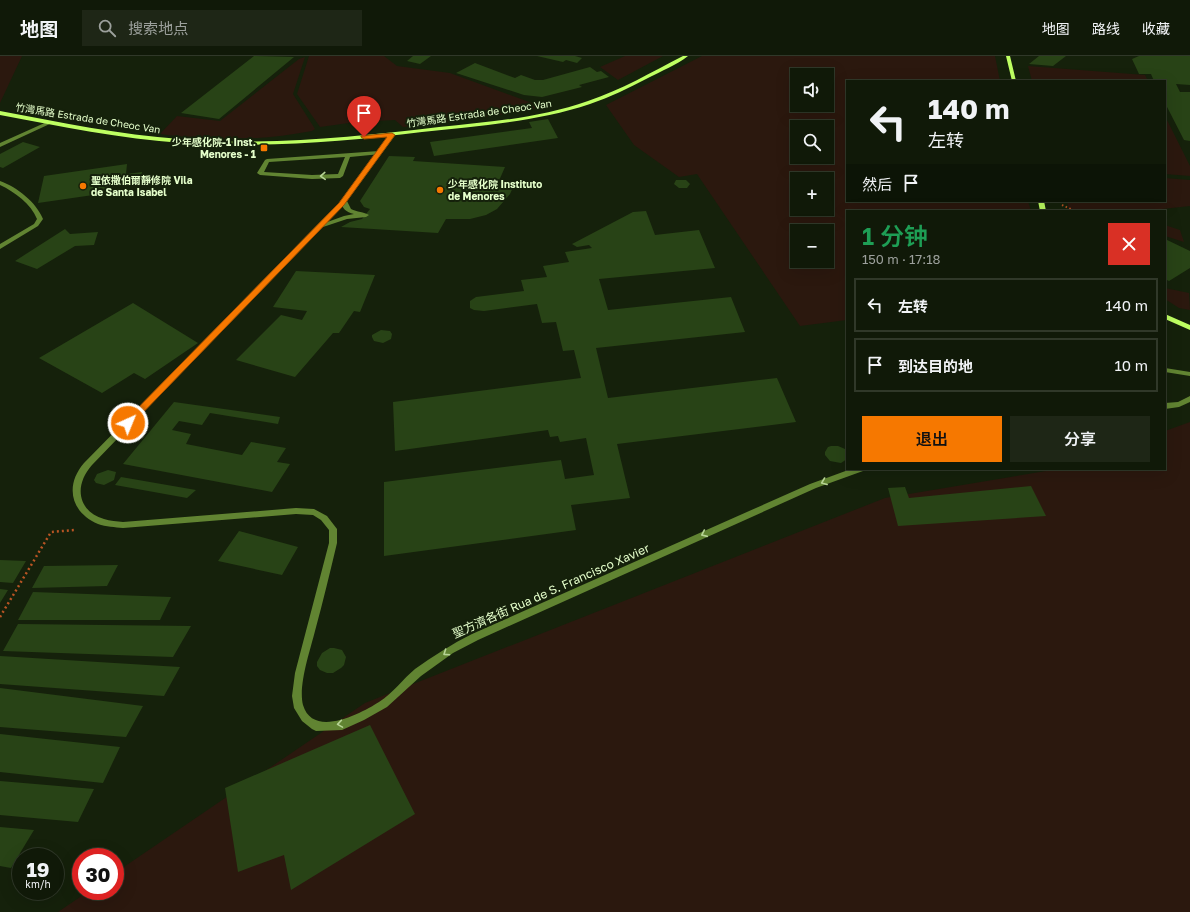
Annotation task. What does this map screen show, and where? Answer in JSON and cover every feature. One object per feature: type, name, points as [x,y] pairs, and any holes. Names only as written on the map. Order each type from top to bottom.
[{"type":"main road","name":"竹灣馬路 Estrada de Cheoc Van","points":[[0,113],[118,133],[180,141],[216,143],[284,142],[392,135],[504,121],[566,109],[616,92],[686,56]]},
{"type":"main road","points":[[1008,56],[1014,80]]},
{"type":"main road","points":[[1166,316],[1190,328]]},
{"type":"street","points":[[0,145],[51,122]]},
{"type":"street","name":"聖方濟各街 Rua de S. Francisco Xavier","points":[[392,135],[344,201],[95,457],[81,473],[75,490],[79,505],[87,515],[103,523],[123,525],[296,511],[314,512],[324,518],[332,529],[332,543],[300,674],[297,696],[299,708],[305,718],[316,726],[342,725],[361,717],[384,704],[418,673],[450,650],[475,637],[813,486],[857,470]]},
{"type":"street","points":[[348,155],[340,176],[312,177],[260,173],[267,161],[348,155],[379,153]]},
{"type":"street","points":[[0,183],[16,193],[34,208],[38,212],[40,219],[36,226],[0,247]]},
{"type":"street","points":[[319,228],[346,217],[366,215],[347,210],[344,207],[344,201]]},
{"type":"street","points":[[1166,370],[1190,374]]},
{"type":"street","points":[[1166,406],[1179,404],[1190,399]]},
{"type":"path","points":[[1061,204],[1073,210]]},
{"type":"path","points":[[0,617],[50,532]]},
{"type":"shaded area","points":[[0,56],[22,56],[0,103]]},
{"type":"shaded area","points":[[309,56],[384,56],[397,66],[450,73],[543,107],[508,114],[438,124],[403,127],[395,120],[356,122],[320,127],[297,94]]},
{"type":"shaded area","points":[[625,56],[663,56],[618,80],[600,67]]},
{"type":"shaded area","points":[[702,56],[995,56],[1000,80],[846,80],[846,202],[1028,202],[1031,210],[846,210],[846,320],[800,326],[697,174],[679,177],[634,145],[606,105]]},
{"type":"shaded area","points":[[305,57],[293,94],[315,129],[312,131],[273,137],[236,139],[199,138],[160,134],[177,116],[220,121],[299,59]]},
{"type":"shaded area","points":[[1028,66],[1145,75],[1148,80],[1032,80]]},
{"type":"shaded area","points":[[1166,118],[1190,166],[1190,176],[1166,174]]},
{"type":"shaded area","points":[[1166,178],[1190,180],[1190,206],[1153,210],[1069,210],[1067,202],[1166,202]]},
{"type":"shaded area","points":[[1166,225],[1180,230],[1184,242],[1166,236]]},
{"type":"shaded area","points":[[1166,288],[1189,293],[1190,310],[1179,308],[1166,300]]},
{"type":"shaded area","points":[[1190,422],[1190,912],[58,912],[76,900],[124,900],[124,867],[365,703],[885,498],[1052,470],[1166,470],[1166,431]]},
{"type":"building","points":[[254,56],[294,57],[219,119],[181,113]]},
{"type":"building","points":[[413,56],[431,56],[420,64],[407,61]]},
{"type":"building","points":[[537,56],[575,56],[582,58],[577,63],[566,60],[563,62]]},
{"type":"building","points":[[1039,56],[1066,56],[1053,66],[1029,64]]},
{"type":"building","points":[[1139,56],[1190,56],[1190,85],[1176,84],[1180,92],[1190,92],[1190,141],[1184,140],[1166,105],[1166,80],[1154,80],[1151,74],[1139,74],[1132,59]]},
{"type":"building","points":[[475,63],[515,78],[521,75],[535,80],[543,80],[590,67],[597,72],[601,71],[609,77],[579,85],[582,87],[542,97],[524,95],[456,73]]},
{"type":"building","points":[[548,119],[558,138],[434,156],[430,142],[532,128],[529,122]]},
{"type":"building","points":[[23,142],[40,147],[3,168],[0,167],[0,154]]},
{"type":"building","name":"少年感化院 Instituto de Menores","points":[[389,156],[415,157],[413,161],[505,167],[498,183],[514,185],[510,194],[497,209],[486,215],[470,219],[446,219],[438,233],[341,227],[350,222],[362,219],[370,209],[364,207],[360,201]]},
{"type":"building","name":"聖依撒伯爾靜修院 Vila de Santa Isabel","points":[[127,164],[126,174],[142,172],[141,183],[107,188],[107,193],[38,203],[44,176]]},
{"type":"building","points":[[676,180],[686,180],[690,184],[687,188],[679,188],[674,184]]},
{"type":"building","points":[[646,211],[655,235],[699,230],[715,268],[599,279],[608,310],[731,297],[745,332],[596,348],[608,398],[777,378],[796,422],[617,444],[630,498],[571,505],[576,530],[384,556],[384,482],[561,460],[565,479],[594,475],[586,438],[560,442],[558,436],[550,437],[548,430],[395,451],[393,402],[581,378],[574,350],[563,351],[556,322],[542,323],[537,304],[484,311],[470,308],[470,301],[476,297],[524,291],[521,280],[547,277],[543,266],[569,262],[565,252],[592,248],[589,245],[577,247],[572,244],[633,212]]},
{"type":"building","points":[[65,229],[70,234],[98,232],[94,245],[75,246],[37,269],[15,261]]},
{"type":"building","points":[[1166,239],[1190,251],[1190,268],[1169,281],[1166,280]]},
{"type":"building","points":[[296,271],[375,275],[360,312],[354,311],[339,333],[333,333],[295,377],[236,360],[281,315],[302,320],[307,311],[273,307]]},
{"type":"building","points":[[133,303],[198,343],[145,379],[134,373],[102,393],[39,358]]},
{"type":"building","points":[[381,330],[390,331],[392,334],[391,339],[383,343],[374,341],[372,335]]},
{"type":"building","points":[[174,402],[280,417],[278,424],[210,413],[202,425],[179,421],[172,430],[191,434],[186,444],[242,455],[251,442],[286,448],[277,462],[290,464],[272,492],[123,464]]},
{"type":"building","points":[[838,446],[845,449],[846,460],[841,463],[830,461],[825,455],[828,447]]},
{"type":"building","points":[[108,470],[116,472],[114,480],[104,485],[96,483],[94,480],[97,474]]},
{"type":"building","points":[[121,477],[196,490],[187,498],[115,485]]},
{"type":"building","points":[[1031,486],[1046,516],[898,526],[888,488],[905,487],[909,498]]},
{"type":"building","points":[[239,531],[298,547],[282,575],[218,561]]},
{"type":"building","points":[[0,560],[26,561],[13,583],[0,582]]},
{"type":"building","points":[[118,565],[107,586],[32,588],[44,566]]},
{"type":"building","points":[[0,589],[8,590],[0,603]]},
{"type":"building","points":[[33,592],[171,597],[160,620],[18,620]]},
{"type":"building","points":[[18,624],[191,626],[173,657],[3,651]]},
{"type":"building","points":[[330,648],[342,650],[346,657],[344,665],[341,668],[333,673],[327,673],[320,670],[317,666],[317,662],[322,653]]},
{"type":"building","points":[[0,656],[180,667],[164,696],[0,684]]},
{"type":"building","points":[[0,688],[143,706],[126,737],[0,727]]},
{"type":"building","points":[[370,725],[415,814],[291,890],[284,855],[238,872],[225,788]]},
{"type":"building","points":[[0,734],[120,747],[103,783],[0,772]]},
{"type":"building","points":[[0,781],[94,789],[78,822],[0,815]]},
{"type":"building","points":[[0,827],[34,830],[23,848],[12,848],[11,868],[0,866]]},
{"type":"place","name":"少年感化院-1 Inst. Menores - 1","points":[[264,148]]},
{"type":"place","name":"聖依撒伯爾靜修院 Vila de Santa Isabel","points":[[83,186]]},
{"type":"place","name":"少年感化院 Instituto de Menores","points":[[440,190]]},
{"type":"route","points":[[128,423],[341,204],[392,135],[364,137]]}]
